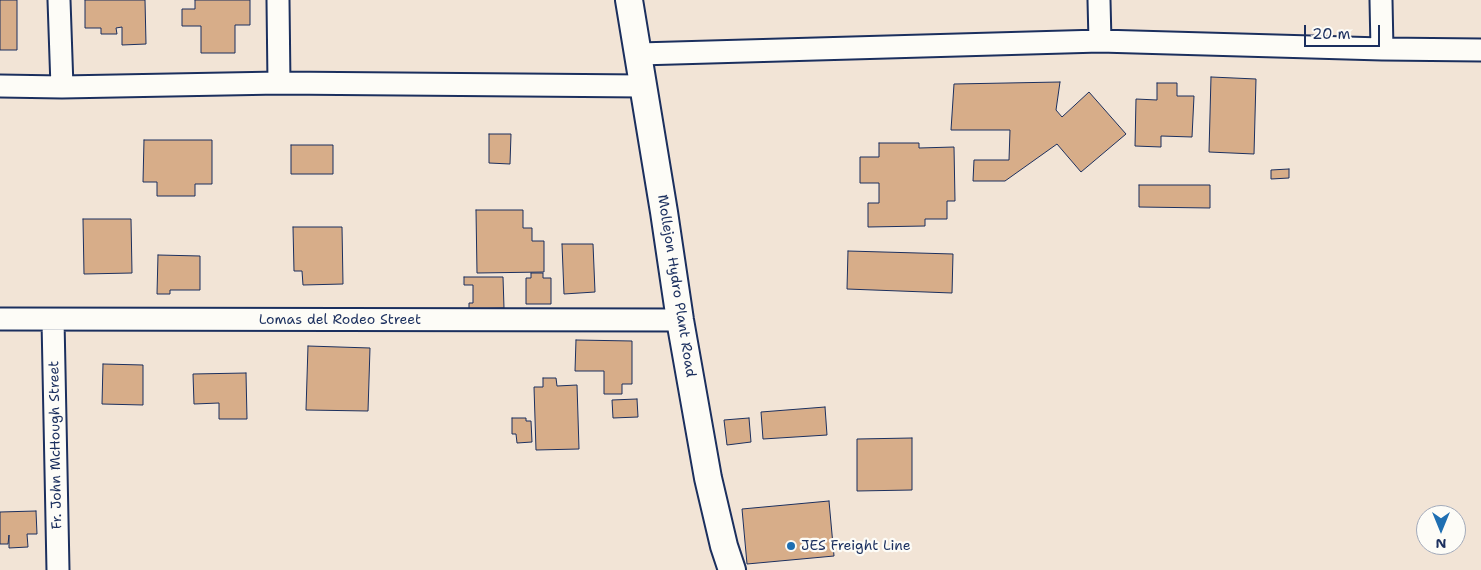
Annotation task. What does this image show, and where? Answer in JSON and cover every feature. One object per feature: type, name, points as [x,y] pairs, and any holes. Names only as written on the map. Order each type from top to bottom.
[{"type":"street","points":[[59,0],[62,87]]},
{"type":"street","points":[[278,0],[279,82]]},
{"type":"street","name":"Mollejon Hydro Plant Road","points":[[629,0],[680,320],[710,486],[724,546],[732,570]]},
{"type":"street","points":[[1099,0],[1100,41]]},
{"type":"street","points":[[1381,0],[1382,49]]},
{"type":"street","points":[[639,54],[1100,41],[1481,50]]},
{"type":"street","points":[[0,86],[62,87],[279,82],[643,86]]},
{"type":"street","name":"Lomas del Rodeo Street","points":[[0,319],[680,320]]},
{"type":"street","name":"Fr. John McHough Street","points":[[53,320],[58,570]]},
{"type":"building","points":[[0,0],[17,0],[17,50],[0,50]]},
{"type":"building","points":[[85,0],[145,0],[146,44],[122,45],[122,27],[116,28],[117,34],[101,34],[101,28],[85,28]]},
{"type":"building","points":[[195,0],[250,0],[250,25],[235,25],[235,53],[201,53],[201,26],[182,26],[182,9],[195,9]]},
{"type":"building","points":[[1211,77],[1256,79],[1254,154],[1209,152]]},
{"type":"building","points":[[1060,82],[1056,110],[1062,117],[1089,92],[1126,134],[1081,172],[1057,144],[1005,181],[973,181],[974,160],[1009,160],[1010,130],[951,130],[954,84]]},
{"type":"building","points":[[1157,83],[1177,83],[1177,96],[1194,96],[1192,137],[1161,136],[1161,147],[1135,146],[1136,99],[1157,100]]},
{"type":"building","points":[[489,134],[511,134],[510,164],[489,163]]},
{"type":"building","points":[[144,140],[212,140],[212,184],[195,184],[195,196],[157,196],[157,182],[143,182]]},
{"type":"building","points":[[879,143],[919,143],[919,148],[954,147],[955,201],[947,201],[947,219],[925,219],[925,226],[868,227],[868,203],[879,203],[879,183],[860,183],[860,157],[879,157]]},
{"type":"building","points":[[291,145],[333,145],[333,174],[291,174]]},
{"type":"building","points":[[1289,169],[1289,178],[1271,179],[1271,170]]},
{"type":"building","points":[[1139,185],[1210,185],[1210,208],[1139,207]]},
{"type":"building","points":[[476,210],[523,210],[523,228],[532,228],[532,241],[544,241],[544,272],[477,273]]},
{"type":"building","points":[[83,219],[131,219],[132,273],[84,274]]},
{"type":"building","points":[[293,227],[342,227],[343,284],[303,285],[302,271],[294,271]]},
{"type":"building","points":[[562,244],[593,244],[595,292],[564,294]]},
{"type":"building","points":[[848,251],[953,254],[952,293],[847,289]]},
{"type":"building","points":[[158,255],[200,256],[200,290],[170,290],[170,294],[157,294]]},
{"type":"building","points":[[531,273],[543,273],[543,278],[551,278],[551,304],[526,304],[526,278],[531,278]]},
{"type":"building","points":[[464,277],[503,277],[504,308],[469,309],[469,303],[473,303],[473,285],[464,285]]},
{"type":"building","points":[[576,340],[632,341],[632,384],[622,384],[622,394],[604,394],[604,371],[575,371]]},
{"type":"building","points":[[308,346],[370,348],[368,411],[306,410]]},
{"type":"building","points":[[103,364],[143,365],[143,405],[102,404]]},
{"type":"building","points":[[246,373],[247,419],[219,419],[219,403],[194,404],[193,374]]},
{"type":"building","points":[[543,378],[556,378],[557,386],[577,385],[579,449],[536,450],[534,387],[543,387]]},
{"type":"building","points":[[637,399],[638,417],[613,418],[612,400]]},
{"type":"building","points":[[825,407],[827,435],[763,439],[761,412]]},
{"type":"building","points":[[512,418],[526,418],[526,421],[531,421],[532,442],[517,443],[516,434],[512,434]]},
{"type":"building","points":[[749,418],[751,442],[727,445],[724,420]]},
{"type":"building","points":[[912,438],[912,490],[857,491],[857,439]]},
{"type":"building","points":[[829,501],[834,556],[747,564],[742,509]]},
{"type":"building","points":[[36,511],[37,534],[27,534],[28,547],[9,548],[9,535],[8,544],[0,544],[0,512]]},
{"type":"place","name":"JES Freight Line","points":[[791,546]]}]
